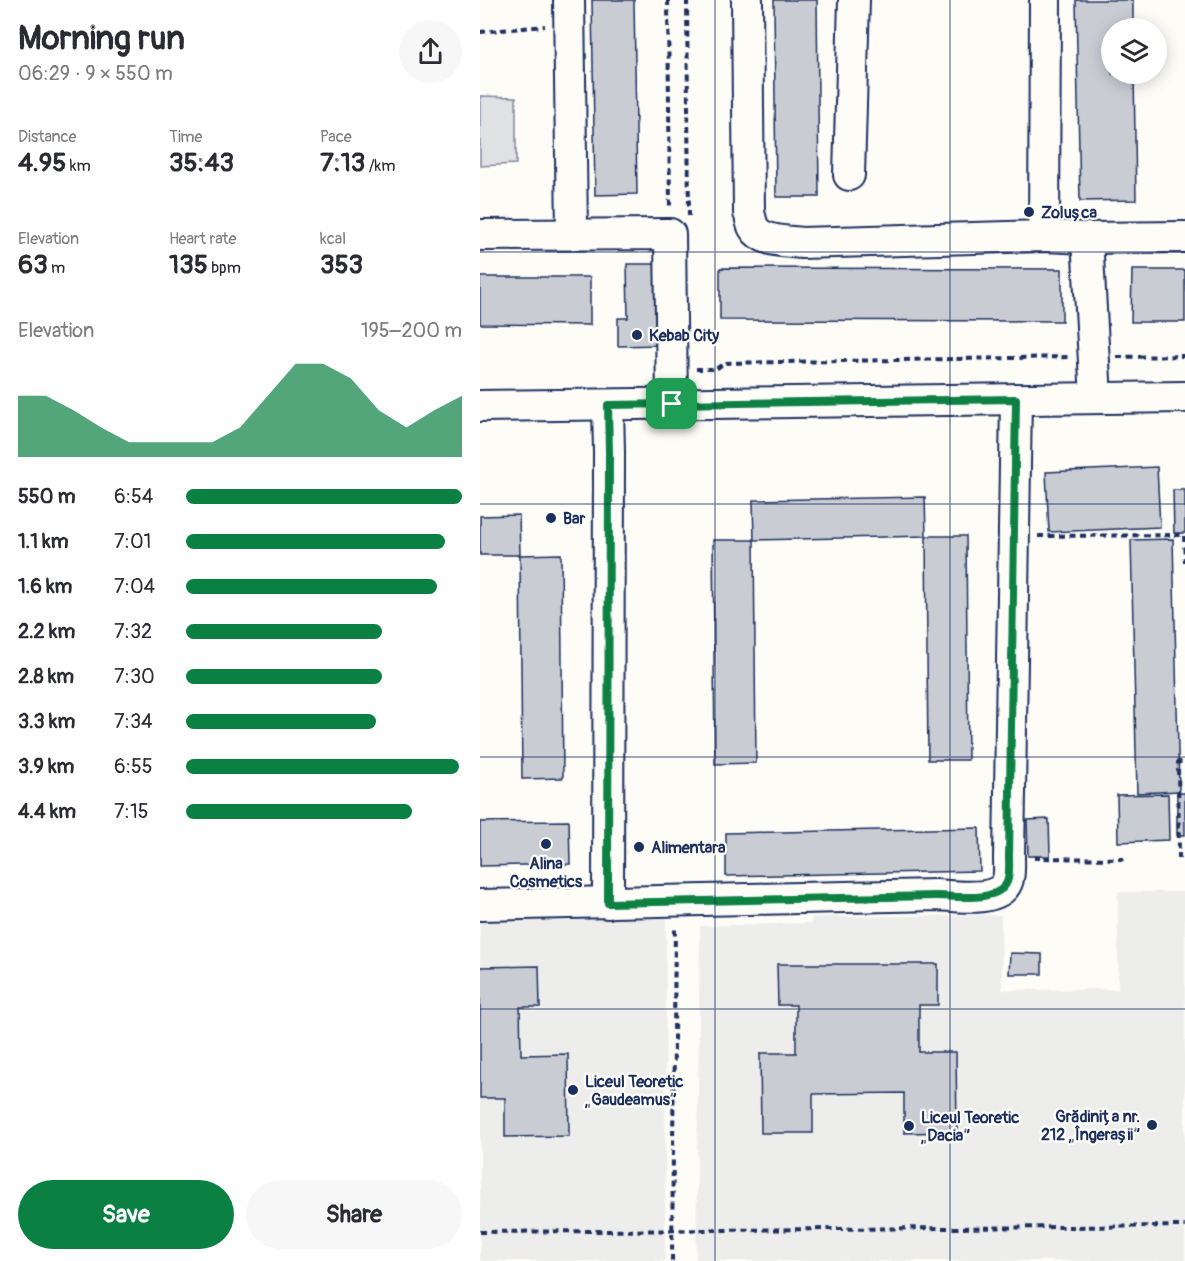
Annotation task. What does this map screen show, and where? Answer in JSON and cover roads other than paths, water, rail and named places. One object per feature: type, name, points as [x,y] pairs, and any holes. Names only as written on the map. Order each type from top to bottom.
[{"type":"street","points":[[747,0],[749,213],[754,228],[761,235],[801,243],[1044,236],[1185,237]]},
{"type":"street","points":[[849,175],[854,0]]},
{"type":"street","points":[[1044,236],[1045,0]]},
{"type":"street","points":[[569,12],[572,234]]},
{"type":"street","points":[[480,235],[679,229],[672,404]]},
{"type":"street","points":[[1087,238],[1096,398]]},
{"type":"street","points":[[480,406],[1185,397]]},
{"type":"street","points":[[480,905],[968,897],[992,896],[1000,892],[1009,874],[1016,399]]},
{"type":"street","points":[[608,405],[608,903]]},
{"type":"place","name":"Zolușca","points":[[1029,212]]},
{"type":"place","name":"Kebab City","points":[[637,335]]},
{"type":"place","name":"Bar","points":[[551,518]]},
{"type":"place","name":"Alina Cosmetics","points":[[546,844]]},
{"type":"place","name":"Alimentara","points":[[639,847]]},
{"type":"place","name":"Liceul Teoretic „Gaudeamus”","points":[[573,1090]]},
{"type":"place","name":"Grădinița nr. 212 „Îngerașii”","points":[[1152,1125]]},
{"type":"place","name":"Liceul Teoretic „Dacia”","points":[[909,1126]]}]
